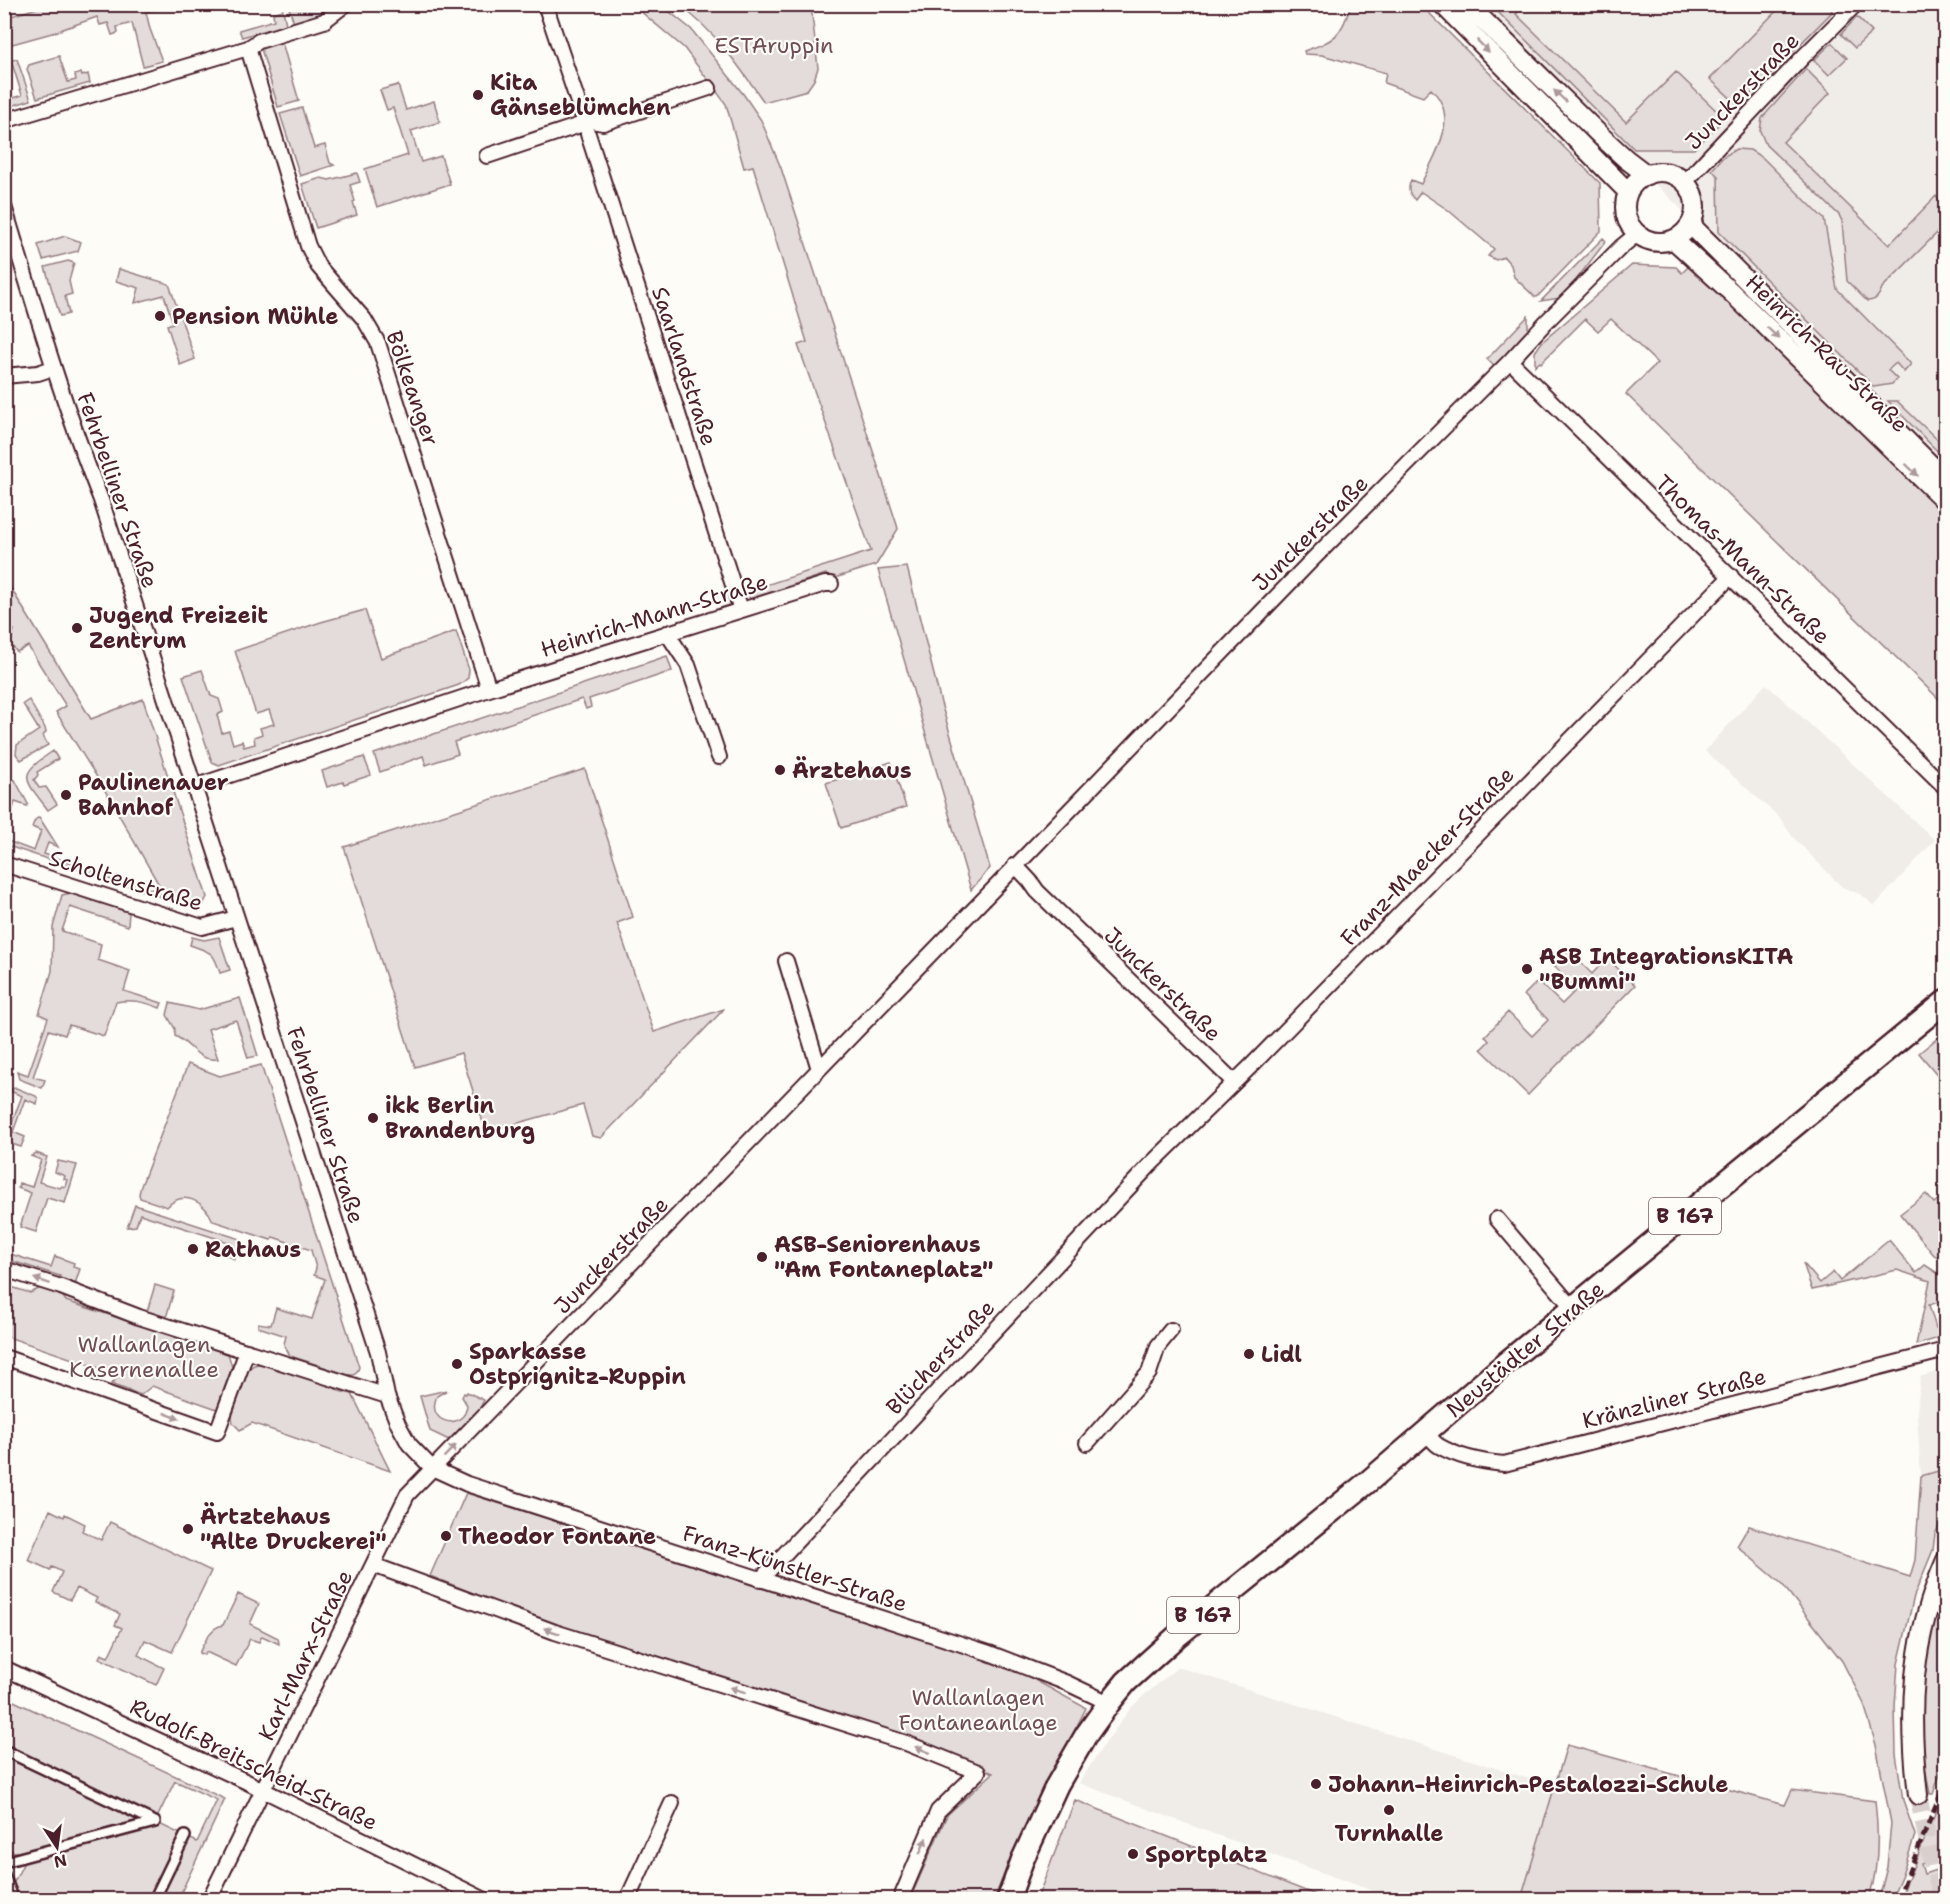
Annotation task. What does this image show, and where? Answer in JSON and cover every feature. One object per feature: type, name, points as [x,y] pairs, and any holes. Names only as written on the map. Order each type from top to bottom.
[{"type":"main road","points":[[1442,4],[1628,192]]},
{"type":"main road","points":[[1467,4],[1602,137],[1647,175]]},
{"type":"main road","points":[[1665,172],[1679,177],[1694,197],[1696,205],[1694,220],[1681,236],[1674,240],[1659,243],[1644,238],[1632,228],[1626,212],[1628,192],[1647,175],[1665,172]]},
{"type":"main road","name":"Heinrich-Rau-Straße","points":[[1691,225],[1946,480]]},
{"type":"main road","name":"Heinrich-Rau-Straße","points":[[1674,240],[1731,292],[1946,502]]},
{"type":"main road","name":"Neustädter Straße","points":[[1109,1703],[1126,1682],[1176,1637],[1369,1481],[1507,1362],[1946,1001]]},
{"type":"main road","points":[[1917,1795],[1912,1749],[1916,1659],[1929,1603],[1946,1560]]},
{"type":"main road","name":"B 167","points":[[1008,1899],[1022,1861],[1057,1785],[1086,1735],[1109,1703]]},
{"type":"street","points":[[4,122],[248,48],[259,41],[324,21],[346,4]]},
{"type":"street","name":"Saarlandstraße","points":[[545,4],[588,126],[741,610]]},
{"type":"street","name":"Junckerstraße","points":[[1685,182],[1856,4]]},
{"type":"street","name":"Bölkeanger","points":[[248,48],[308,246],[318,266],[364,319],[378,343],[489,689]]},
{"type":"street","points":[[487,156],[603,123],[709,88]]},
{"type":"street","name":"Fehrbelliner Straße","points":[[4,206],[53,368],[101,500],[378,1352],[387,1396],[409,1444],[432,1468]]},
{"type":"street","name":"Junckerstraße","points":[[432,1468],[1309,563],[1637,234]]},
{"type":"street","name":"Thomas-Mann-Straße","points":[[1510,361],[1946,788]]},
{"type":"street","points":[[4,376],[38,373],[53,368]]},
{"type":"street","name":"Franz-Maecker-Straße","points":[[1151,1164],[1233,1081],[1251,1066],[1731,576]]},
{"type":"street","name":"Heinrich-Mann-Straße","points":[[489,689],[831,584]]},
{"type":"street","points":[[667,633],[688,665],[719,757]]},
{"type":"street","points":[[194,787],[489,689]]},
{"type":"street","name":"Scholtenstraße","points":[[4,864],[202,927],[236,918]]},
{"type":"street","name":"Junckerstraße","points":[[1015,865],[1037,891],[1233,1081]]},
{"type":"street","points":[[786,961],[819,1070]]},
{"type":"street","name":"Blücherstraße","points":[[760,1580],[1151,1164]]},
{"type":"street","points":[[1497,1219],[1574,1308]]},
{"type":"street","points":[[4,1269],[139,1317],[387,1396]]},
{"type":"street","points":[[1087,1443],[1149,1373],[1158,1346],[1171,1330]]},
{"type":"street","points":[[4,1357],[217,1432],[247,1351]]},
{"type":"street","name":"Kränzliner Straße","points":[[1426,1432],[1438,1445],[1451,1451],[1487,1462],[1504,1464],[1938,1352]]},
{"type":"street","name":"Franz-Künstler-Straße","points":[[432,1468],[467,1484],[989,1653],[1067,1683],[1109,1703]]},
{"type":"street","name":"Karl-Marx-Straße","points":[[209,1899],[407,1495],[432,1468]]},
{"type":"street","points":[[373,1565],[555,1632],[906,1743],[978,1772],[938,1811],[900,1899]]},
{"type":"street","name":"Rudolf-Breitscheid-Straße","points":[[4,1668],[485,1899]]},
{"type":"street","points":[[4,1750],[155,1822],[4,1863]]},
{"type":"street","points":[[627,1899],[672,1803]]},
{"type":"street","points":[[154,1899],[185,1836]]},
{"type":"street","points":[[4,1875],[14,1899]]},
{"type":"shaded area","points":[[1470,5],[1945,5],[1945,470],[1705,232]]},
{"type":"shaded area","points":[[1766,684],[1935,840],[1874,906],[1862,895],[1842,887],[1792,836],[1780,818],[1705,751]]},
{"type":"shaded area","points":[[1945,1369],[1945,1469],[1921,1476],[1917,1415],[1920,1377]]},
{"type":"shaded area","name":"Johann-Heinrich-Pestalozzi-Schule","points":[[1178,1667],[1555,1787],[1521,1899],[1399,1900],[1079,1783],[1130,1709]]},
{"type":"green space","points":[[1783,4],[1830,5],[1832,12],[1738,105],[1710,79]]},
{"type":"green space","points":[[46,5],[170,5],[146,12],[162,61],[143,66],[132,23],[117,27],[118,33],[112,35],[108,23],[100,25],[97,17],[5,46],[5,18]]},
{"type":"green space","points":[[288,5],[337,5],[329,12],[295,26]]},
{"type":"green space","points":[[633,5],[661,5],[691,29],[761,120],[781,168],[897,525],[898,529],[876,565],[828,580],[826,574],[750,599],[747,591],[871,551],[798,345],[807,342],[753,166],[744,168],[726,104],[684,48]]},
{"type":"green space","name":"ESTAruppin","points":[[679,5],[811,5],[818,68],[814,80],[807,90],[764,102],[736,62],[715,38]]},
{"type":"green space","points":[[1351,5],[1421,5],[1600,183],[1601,231],[1537,297],[1514,277],[1511,265],[1504,257],[1496,260],[1488,256],[1494,249],[1448,210],[1421,192],[1415,200],[1410,193],[1411,180],[1421,184],[1438,148],[1445,123],[1440,100],[1431,89],[1423,97],[1384,83],[1386,73],[1322,55],[1305,54],[1304,51],[1323,44],[1340,31]]},
{"type":"green space","points":[[1491,5],[1525,5],[1516,14],[1626,122],[1676,72],[1719,113],[1720,123],[1694,149],[1634,149]]},
{"type":"green space","points":[[283,10],[285,30],[258,38],[256,33],[242,37],[239,30],[274,20],[273,13]]},
{"type":"green space","points":[[1857,17],[1872,32],[1855,48],[1841,34]]},
{"type":"green space","points":[[281,39],[299,101],[278,107],[260,45]]},
{"type":"green space","points":[[1832,43],[1847,58],[1829,75],[1814,60]]},
{"type":"green space","points":[[5,46],[8,61],[5,62]]},
{"type":"green space","points":[[59,56],[68,82],[76,80],[75,75],[81,73],[82,76],[88,74],[90,83],[37,98],[27,69],[29,65]]},
{"type":"green space","points":[[17,59],[31,100],[5,108],[5,101],[22,95],[11,60]]},
{"type":"green space","points":[[1806,69],[1830,93],[1783,142],[1889,245],[1936,196],[1945,206],[1945,231],[1942,228],[1882,288],[1873,300],[1867,301],[1847,281],[1842,221],[1839,215],[1766,145],[1760,131],[1762,118]]},
{"type":"green space","points":[[398,85],[406,110],[434,101],[440,122],[411,131],[421,162],[441,156],[450,184],[377,207],[365,169],[408,155],[393,108],[387,110],[380,90]]},
{"type":"green space","points":[[302,108],[314,148],[325,145],[330,163],[334,165],[300,176],[280,114]]},
{"type":"green space","points":[[1736,149],[1750,150],[1763,158],[1824,219],[1837,289],[1911,364],[1904,372],[1896,363],[1888,370],[1897,379],[1892,384],[1874,387],[1719,232],[1718,176],[1712,170],[1723,157]]},
{"type":"green space","points":[[357,173],[360,182],[350,185],[357,215],[316,228],[302,184],[321,178],[329,180]]},
{"type":"green space","points":[[65,236],[81,242],[78,251],[43,260],[38,245]]},
{"type":"green space","points":[[1603,238],[1606,241],[1560,298],[1541,301]]},
{"type":"green space","points":[[68,261],[74,263],[69,281],[72,294],[65,296],[69,314],[60,316],[45,267]]},
{"type":"green space","points":[[1692,263],[1945,514],[1945,705],[1626,394],[1657,363],[1611,319],[1598,331],[1585,319],[1541,363],[1535,366],[1535,352],[1542,342],[1632,265],[1676,267],[1682,273]]},
{"type":"green space","points":[[119,269],[169,284],[195,359],[180,365],[167,325],[173,323],[164,295],[135,303],[139,288],[116,281]]},
{"type":"green space","points":[[1528,316],[1528,331],[1494,366],[1487,359]]},
{"type":"green space","points":[[1888,401],[1897,401],[1945,447],[1945,459]]},
{"type":"green space","points":[[907,567],[941,703],[990,868],[971,890],[878,570]]},
{"type":"green space","points":[[4,577],[91,719],[143,699],[207,897],[201,908],[166,897],[100,782],[56,712],[66,706],[28,646],[17,652],[10,644],[14,630],[5,627]]},
{"type":"green space","points":[[365,610],[381,658],[456,631],[469,670],[468,678],[459,685],[219,765],[212,762],[183,676],[202,670],[211,696],[219,699],[223,712],[217,715],[222,733],[229,731],[233,744],[242,741],[244,747],[255,744],[254,737],[262,734],[260,728],[274,724],[269,710],[256,714],[235,651]]},
{"type":"green space","points":[[667,656],[672,671],[589,699],[591,707],[586,709],[582,699],[454,742],[458,754],[426,765],[423,756],[380,772],[374,754]]},
{"type":"green space","points":[[29,700],[45,728],[46,732],[43,736],[48,745],[21,760],[16,754],[17,745],[39,730],[23,704]]},
{"type":"green space","points":[[53,751],[58,759],[37,772],[38,775],[34,780],[39,788],[46,787],[57,804],[48,810],[33,791],[28,778],[33,766]]},
{"type":"green space","points":[[364,757],[371,775],[327,787],[322,771]]},
{"type":"green space","points":[[891,762],[906,807],[841,828],[826,783]]},
{"type":"green space","points":[[585,769],[633,917],[617,923],[654,1032],[724,1009],[601,1138],[592,1136],[583,1105],[486,1132],[461,1053],[415,1067],[344,847]]},
{"type":"green space","points":[[8,778],[15,780],[28,804],[27,806],[15,802],[5,834],[5,812],[12,790],[5,787]]},
{"type":"green space","points":[[39,817],[58,847],[48,843],[44,854],[157,891],[162,897],[5,845],[5,840],[34,851],[41,831],[32,827]]},
{"type":"green space","points":[[71,893],[129,912],[128,926],[70,907],[62,931],[101,944],[98,960],[130,971],[124,991],[162,1003],[160,1008],[139,1002],[116,1002],[104,1036],[69,1025],[65,1035],[49,1030],[33,1077],[45,1080],[42,1088],[19,1079],[17,1071],[28,1075],[48,1018],[39,1014],[52,971],[53,927],[62,895]]},
{"type":"green space","points":[[192,937],[204,940],[219,937],[230,970],[220,973],[210,953],[190,945]]},
{"type":"green space","points":[[1568,950],[1592,974],[1607,958],[1635,985],[1528,1095],[1481,1049],[1489,1041],[1485,1036],[1508,1012],[1532,1036],[1548,1020],[1524,995],[1538,981],[1562,1004],[1577,989],[1553,965]]},
{"type":"green space","points":[[240,998],[258,1056],[248,1058],[236,1020],[208,1029],[218,1059],[205,1058],[175,1036],[175,1029],[167,1015],[170,1003],[199,1010]]},
{"type":"green space","points":[[1945,1032],[1945,1084],[1919,1053]]},
{"type":"green space","points":[[188,1064],[220,1076],[261,1065],[359,1367],[354,1375],[290,1356],[284,1344],[286,1336],[258,1327],[258,1323],[271,1325],[276,1308],[312,1319],[325,1279],[314,1275],[316,1268],[311,1250],[213,1221],[205,1208],[193,1200],[180,1199],[167,1207],[140,1198],[141,1186]]},
{"type":"green space","points":[[16,1088],[38,1099],[37,1104],[25,1099],[13,1132],[25,1137],[21,1147],[9,1143],[5,1156],[5,1140],[22,1096],[10,1091]]},
{"type":"green space","points":[[36,1153],[47,1157],[39,1182],[60,1188],[65,1187],[67,1180],[64,1179],[65,1176],[55,1172],[58,1161],[77,1165],[65,1203],[47,1198],[36,1232],[20,1227],[31,1193],[18,1188],[19,1183],[32,1187],[41,1160],[31,1156]]},
{"type":"green space","points":[[1926,1194],[1934,1203],[1945,1194],[1945,1261],[1934,1255],[1900,1214]]},
{"type":"green space","points":[[135,1205],[240,1239],[234,1259],[227,1255],[231,1243],[140,1214],[136,1226],[127,1227]]},
{"type":"green space","points":[[1889,1240],[1916,1273],[1925,1265],[1945,1278],[1945,1300],[1929,1305],[1936,1328],[1945,1326],[1945,1336],[1916,1345],[1930,1281],[1897,1270],[1812,1290],[1803,1263],[1820,1283],[1833,1272],[1840,1281]]},
{"type":"green space","points":[[4,1252],[51,1267],[55,1256],[74,1263],[73,1267],[80,1269],[74,1287],[58,1282],[60,1276],[5,1259]]},
{"type":"green space","name":"Wallanlagen Kasernenallee","points":[[5,1285],[30,1293],[43,1287],[60,1292],[66,1301],[228,1353],[232,1367],[217,1409],[152,1386],[141,1395],[111,1384],[120,1375],[5,1336]]},
{"type":"green space","points":[[155,1285],[174,1291],[165,1321],[146,1315]]},
{"type":"green space","name":"Wallanlagen Kasernenallee","points":[[263,1363],[352,1394],[390,1471],[252,1423],[240,1430],[233,1423],[232,1417],[247,1370]]},
{"type":"green space","points":[[447,1390],[437,1396],[434,1406],[440,1418],[446,1421],[460,1419],[465,1414],[467,1405],[462,1397],[464,1393],[467,1392],[484,1400],[478,1412],[449,1440],[430,1431],[420,1396]]},
{"type":"green space","points":[[1945,1469],[1945,1515],[1935,1534],[1933,1550],[1914,1596],[1898,1664],[1895,1706],[1896,1754],[1903,1800],[1915,1835],[1891,1899],[1879,1899],[1887,1867],[1891,1823],[1876,1745],[1864,1704],[1842,1661],[1782,1584],[1737,1546],[1749,1526],[1910,1577],[1915,1560],[1921,1476]]},
{"type":"green space","name":"Wallanlagen Fontaneanlage","points":[[466,1493],[1000,1661],[1086,1708],[1015,1848],[994,1899],[910,1899],[947,1815],[993,1773],[907,1737],[567,1630],[430,1576]]},
{"type":"green space","points":[[50,1510],[64,1517],[65,1514],[85,1524],[82,1531],[101,1540],[110,1522],[211,1571],[172,1652],[145,1640],[138,1655],[164,1668],[156,1685],[99,1658],[101,1654],[108,1657],[122,1628],[115,1625],[120,1614],[95,1602],[97,1598],[77,1588],[70,1600],[53,1592],[62,1572],[52,1567],[50,1570],[28,1560]]},
{"type":"green space","points":[[1945,1584],[1945,1760],[1933,1794],[1930,1794],[1923,1741],[1923,1688],[1930,1635]]},
{"type":"green space","points":[[238,1594],[259,1604],[250,1624],[278,1638],[279,1644],[262,1636],[259,1642],[250,1639],[236,1666],[206,1652],[204,1655],[199,1653],[211,1632],[223,1625]]},
{"type":"green space","points":[[5,1697],[225,1799],[178,1899],[5,1899],[4,1885],[11,1888],[26,1858],[5,1847]],"holes":[[[175,1781],[217,1800],[197,1842],[155,1822]]]},
{"type":"green space","points":[[1567,1745],[1785,1805],[1792,1790],[1875,1801],[1877,1850],[1875,1875],[1869,1899],[1521,1899]]},
{"type":"green space","points":[[1945,1790],[1945,1857],[1921,1864],[1924,1874],[1945,1867],[1945,1899],[1932,1899],[1930,1893],[1925,1899],[1900,1899]]},
{"type":"green space","name":"Sportplatz","points":[[1075,1800],[1095,1808],[1326,1899],[1037,1899]]},
{"type":"tunnel","points":[[1918,1795],[1933,1866],[1944,1900]]},
{"type":"railway","points":[[1897,1900],[1946,1781]]},
{"type":"railway","points":[[1937,1900],[1946,1889]]},
{"type":"place","name":"Kita Gänseblümchen","points":[[478,95]]},
{"type":"place","name":"Pension Mühle","points":[[160,316]]},
{"type":"place","name":"Jugend Freizeit Zentrum","points":[[77,628]]},
{"type":"place","name":"Ärztehaus","points":[[780,770]]},
{"type":"place","name":"Paulinenauer Bahnhof","points":[[66,795]]},
{"type":"place","name":"ASB IntegrationsKITA \"Bummi\"","points":[[1527,969]]},
{"type":"place","name":"ikk Berlin Brandenburg","points":[[373,1118]]},
{"type":"place","name":"Rathaus","points":[[193,1249]]},
{"type":"place","name":"ASB-Seniorenhaus \"Am Fontaneplatz\"","points":[[762,1257]]},
{"type":"place","name":"Lidl","points":[[1249,1354]]},
{"type":"place","name":"Sparkasse Ostprignitz-Ruppin","points":[[457,1364]]},
{"type":"place","name":"Ärtztehaus \"Alte Druckerei\"","points":[[188,1529]]},
{"type":"place","name":"Theodor Fontane","points":[[446,1536]]},
{"type":"place","name":"Johann-Heinrich-Pestalozzi-Schule","points":[[1316,1784]]},
{"type":"place","name":"Turnhalle","points":[[1389,1810]]},
{"type":"place","name":"Sportplatz","points":[[1133,1854]]}]
